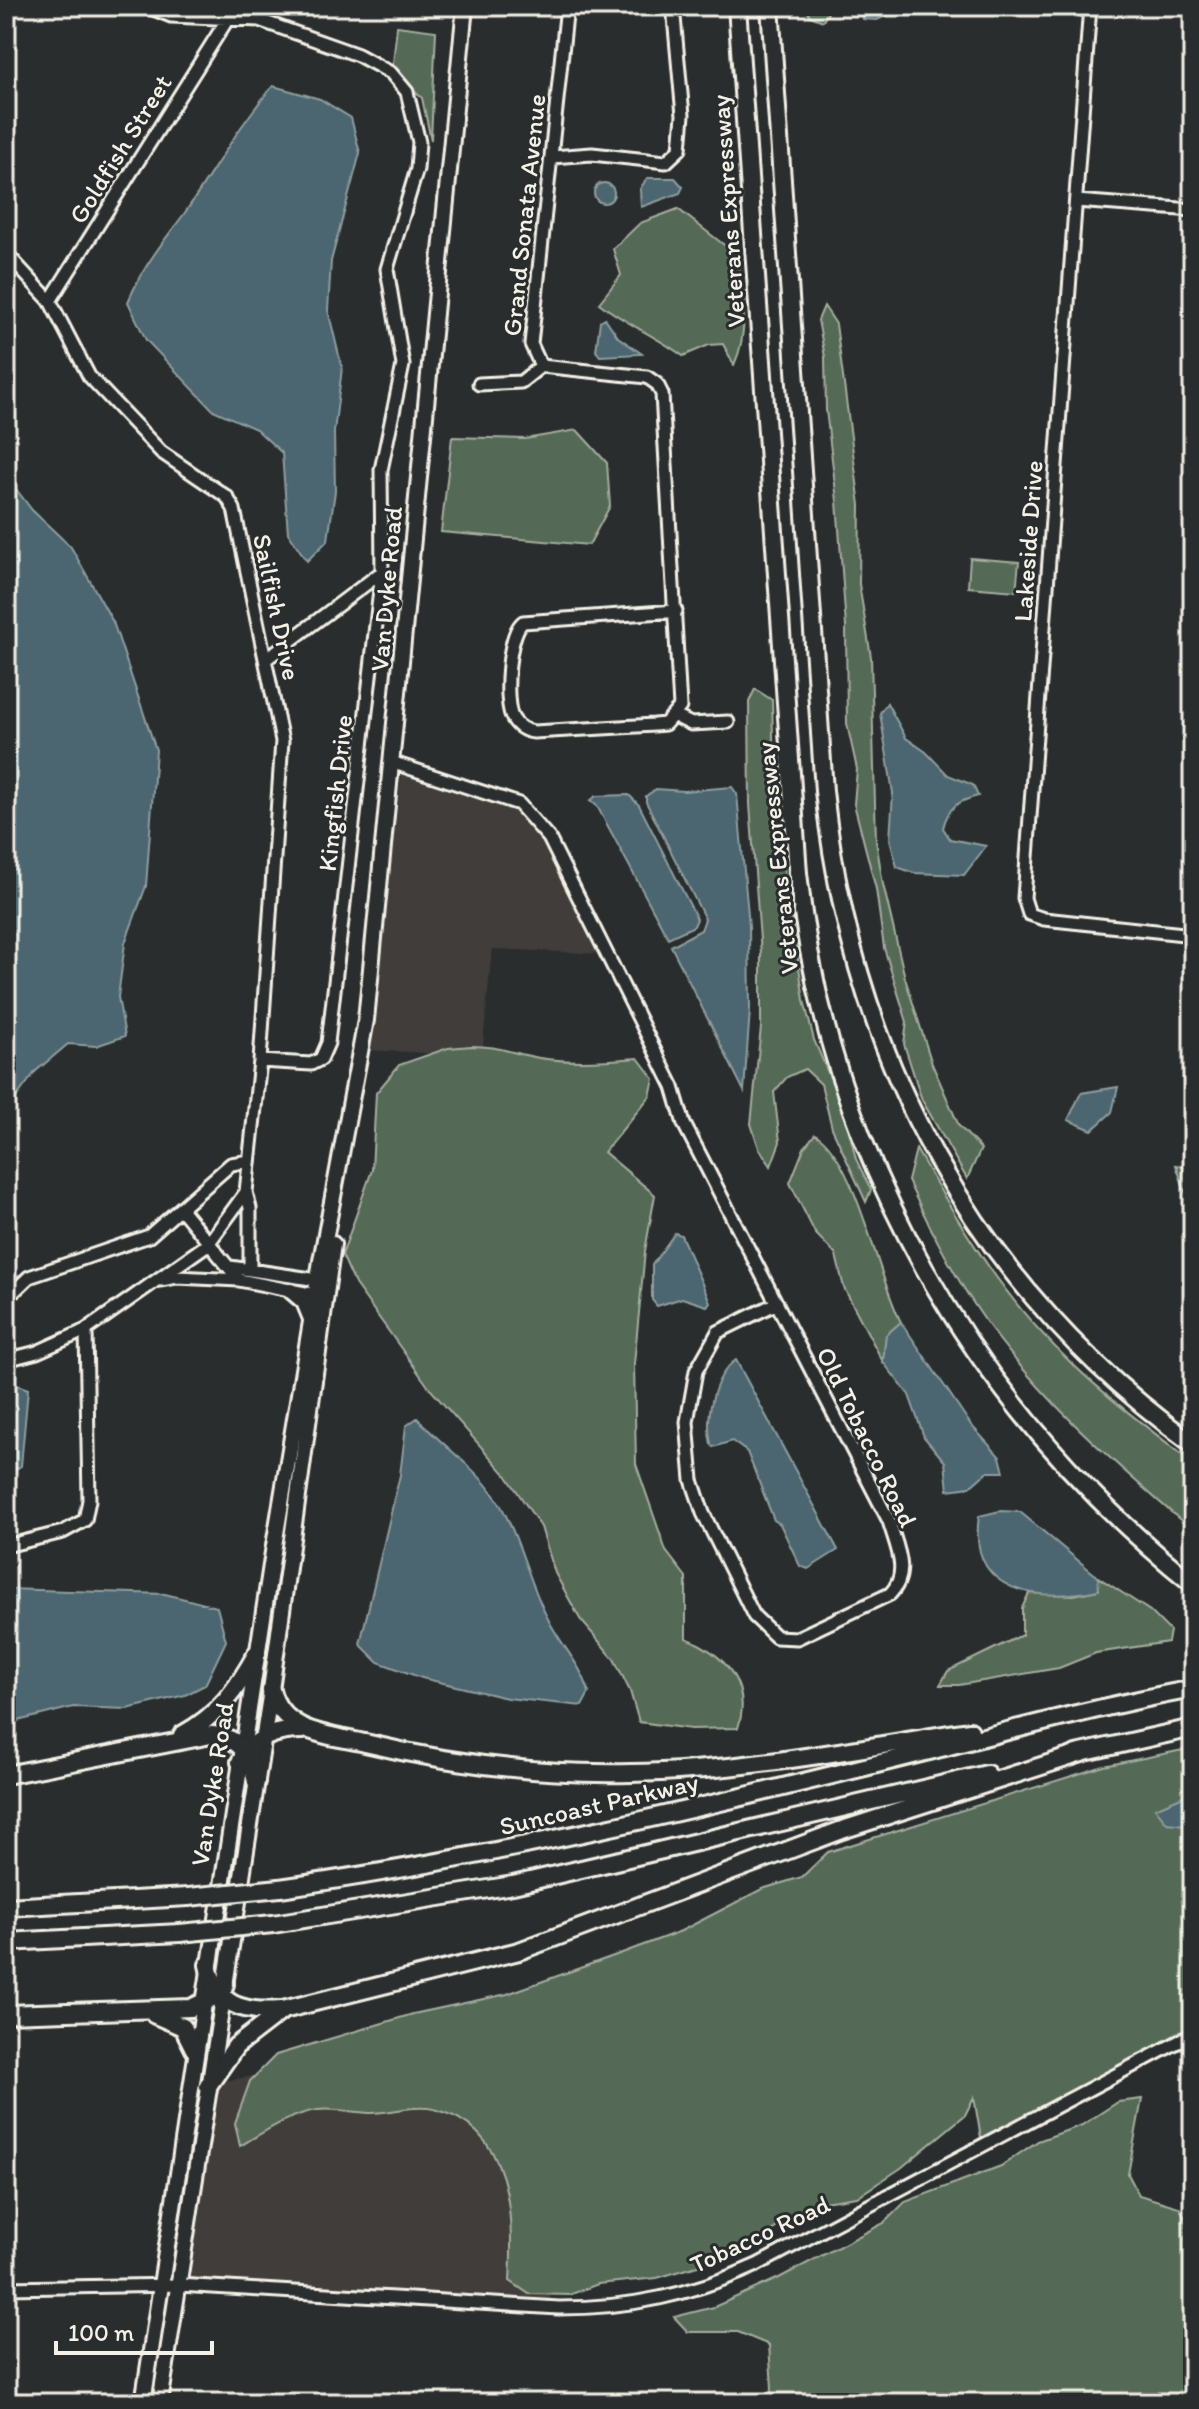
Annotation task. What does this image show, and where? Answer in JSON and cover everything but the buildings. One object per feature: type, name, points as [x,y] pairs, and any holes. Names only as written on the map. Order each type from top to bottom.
[{"type":"highway","name":"Veterans Expressway","points":[[737,6],[798,873],[810,964],[830,1048],[882,1188],[917,1256],[965,1336],[1008,1395],[1069,1468],[1148,1546],[1193,1584]]},
{"type":"highway","name":"Veterans Expressway","points":[[770,6],[824,791],[835,875],[863,989],[885,1052],[916,1122],[942,1170],[989,1242],[1038,1304],[1103,1372],[1193,1444]]},
{"type":"highway","points":[[173,1739],[216,1713],[236,1690],[257,1653]]},
{"type":"highway","name":"Suncoast Parkway","points":[[6,1907],[188,1897],[280,1888],[442,1863],[922,1753],[1050,1718],[1193,1689]]},
{"type":"highway","points":[[271,1690],[281,1713],[308,1730]]},
{"type":"highway","points":[[243,1753],[264,1737],[281,1730],[308,1730],[480,1766],[631,1773],[738,1766],[1050,1718]]},
{"type":"highway","points":[[6,1942],[180,1933],[273,1924],[513,1885],[1193,1728]]},
{"type":"highway","points":[[6,1775],[173,1739],[219,1735],[243,1753],[256,1782]]},
{"type":"highway","points":[[208,1965],[222,1991],[247,2011],[283,2010],[532,1947],[842,1830],[1085,1752]]},
{"type":"highway","points":[[6,2014],[137,2012],[202,2005],[222,1991]]},
{"type":"highway","points":[[208,2086],[247,2035],[283,2010]]},
{"type":"highway","points":[[137,2012],[177,2022],[187,2032],[194,2049]]},
{"type":"main road","name":"Van Dyke Road","points":[[160,2403],[271,1690],[320,1289],[366,1020],[394,763],[465,6]]},
{"type":"main road","name":"Van Dyke Road","points":[[143,2403],[194,2049],[311,1319],[320,1289]]},
{"type":"main road","points":[[291,1291],[304,1302],[311,1319]]},
{"type":"street","points":[[146,6],[171,16],[227,20]]},
{"type":"street","name":"Grand Sonata Avenue","points":[[567,6],[531,344],[541,366],[640,375],[657,384],[662,394],[680,707],[675,716]]},
{"type":"street","points":[[552,157],[592,154],[666,162],[680,149],[683,115],[673,6]]},
{"type":"street","name":"Lakeside Drive","points":[[1090,6],[1024,898],[1029,914],[1044,919],[1193,935]]},
{"type":"street","name":"Goldfish Street","points":[[50,301],[227,20]]},
{"type":"street","name":"Kingfish Drive","points":[[227,20],[259,20],[358,55],[391,73],[407,92],[419,142],[417,169],[387,269],[403,365],[381,470],[382,572],[328,1043],[321,1059],[311,1064],[260,1061]]},
{"type":"street","points":[[1076,201],[1193,210]]},
{"type":"street","name":"Sailfish Drive","points":[[6,253],[50,301],[89,376],[161,452],[227,497],[234,509],[282,741],[260,1061]]},
{"type":"street","points":[[479,384],[521,382],[541,366]]},
{"type":"street","points":[[266,659],[382,572]]},
{"type":"street","points":[[676,611],[523,622],[517,627],[511,645],[509,708],[519,726],[534,732],[665,724],[675,716],[691,724],[728,722]]},
{"type":"street","name":"Old Tobacco Road","points":[[394,763],[519,804],[549,838],[673,1087],[684,1124],[777,1303],[889,1521],[903,1574],[890,1594],[797,1638],[776,1637],[754,1616],[703,1513],[689,1461],[687,1422],[696,1371],[718,1332],[777,1303]]},
{"type":"street","points":[[250,1270],[250,1208],[246,1192],[260,1061]]},
{"type":"street","points":[[6,1299],[29,1277],[149,1236],[231,1164],[249,1161]]},
{"type":"street","points":[[6,1360],[37,1352],[86,1330],[156,1281],[208,1244],[246,1192]]},
{"type":"street","points":[[182,1210],[239,1280]]},
{"type":"street","points":[[230,1267],[320,1289]]},
{"type":"street","points":[[156,1281],[177,1277],[239,1280],[291,1291],[320,1289]]},
{"type":"street","points":[[6,1546],[63,1532],[85,1520],[89,1500],[86,1330]]},
{"type":"street","name":"Tobacco Road","points":[[6,2288],[159,2284],[559,2308],[605,2308],[668,2298],[716,2284],[757,2265],[1193,2034]]},
{"type":"shaded area","points":[[345,6],[454,6],[453,17]]},
{"type":"shaded area","points":[[402,768],[517,807],[548,843],[605,954],[492,949],[482,1056],[368,1050]]},
{"type":"shaded area","points":[[532,2029],[551,2305],[165,2277],[173,2140],[182,2088]]},
{"type":"green space","points":[[805,6],[832,6],[823,21],[810,16]]},
{"type":"green space","points":[[397,26],[436,31],[431,140],[422,98],[392,72]]},
{"type":"green space","points":[[678,209],[737,255],[742,282],[743,326],[734,365],[723,344],[709,345],[683,356],[599,303],[621,275],[613,249],[640,223]]},
{"type":"green space","points":[[824,306],[836,324],[860,505],[859,584],[871,657],[876,841],[883,884],[905,978],[932,1064],[959,1126],[981,1149],[967,1179],[922,1100],[904,1044],[907,1022],[884,948],[876,889],[854,804],[857,769],[847,724],[846,627],[837,501],[826,410],[825,357],[818,320]]},
{"type":"green space","points":[[577,430],[607,463],[610,506],[589,545],[441,532],[452,437],[525,439]]},
{"type":"green space","points":[[970,558],[1019,562],[1016,591],[968,587]]},
{"type":"green space","points":[[755,689],[772,700],[775,809],[804,1000],[814,1040],[844,1110],[856,1159],[871,1190],[866,1202],[832,1128],[821,1084],[805,1069],[787,1077],[774,1092],[780,1142],[771,1166],[759,1148],[751,1124],[761,1027],[761,954],[750,804],[749,702]]},
{"type":"green space","points":[[471,1046],[552,1060],[638,1058],[654,1079],[650,1096],[604,1152],[655,1195],[645,1251],[634,1364],[636,1464],[666,1551],[686,1577],[686,1638],[713,1653],[732,1673],[741,1698],[738,1728],[691,1729],[639,1722],[630,1691],[614,1659],[580,1619],[555,1573],[541,1527],[506,1475],[430,1389],[355,1284],[342,1255],[372,1170],[376,1093],[399,1065],[448,1048]]},
{"type":"green space","points":[[815,1134],[830,1147],[854,1193],[901,1322],[886,1335],[883,1362],[844,1288],[836,1255],[815,1233],[790,1183],[804,1148]]},
{"type":"green space","points":[[916,1149],[989,1266],[1040,1331],[1094,1384],[1193,1463],[1193,1531],[1076,1425],[997,1337],[956,1274],[908,1181]]},
{"type":"green space","points":[[1176,1165],[1193,1170],[1193,1214]]},
{"type":"green space","points":[[1098,1577],[1150,1611],[1170,1631],[1168,1642],[1096,1653],[1059,1668],[959,1685],[940,1685],[948,1671],[1022,1635],[1022,1608],[1029,1593],[1074,1595],[1098,1590]]},
{"type":"green space","points":[[1193,1748],[1193,2037],[982,2144],[974,2097],[965,2115],[901,2168],[857,2197],[817,2203],[728,2257],[657,2278],[598,2284],[569,2295],[529,2294],[510,2281],[511,2229],[503,2177],[493,2154],[479,2135],[460,2119],[427,2108],[373,2113],[318,2110],[288,2119],[240,2146],[235,2123],[250,2081],[276,2055],[413,2014],[507,1994],[622,1953],[681,1931],[762,1889],[802,1877],[828,1852],[1104,1766]]},
{"type":"green space","points":[[1142,2099],[1128,2174],[1139,2195],[1179,2207],[1193,2231],[1193,2403],[769,2403],[772,2388],[769,2345],[738,2332],[688,2332],[674,2317],[714,2307],[779,2278],[884,2223],[905,2202],[1001,2166],[1038,2141],[1082,2125],[1118,2102]]},
{"type":"water","points":[[861,6],[898,6],[897,11],[877,20],[863,19]]},
{"type":"water","points":[[273,86],[320,99],[351,118],[360,153],[331,261],[328,310],[342,368],[334,432],[335,491],[328,540],[307,561],[288,533],[282,453],[256,429],[213,410],[146,340],[128,302],[153,256]]},
{"type":"water","points":[[647,178],[675,178],[683,187],[680,193],[641,207],[640,189]]},
{"type":"water","points":[[600,183],[608,183],[614,193],[608,203],[600,203],[594,197],[594,189]]},
{"type":"water","points":[[605,318],[618,337],[642,354],[600,356],[596,351],[600,321]]},
{"type":"water","points":[[6,476],[32,510],[71,547],[113,622],[156,750],[146,886],[125,943],[118,997],[125,1036],[96,1046],[68,1044],[36,1071],[6,1111]]},
{"type":"water","points":[[887,703],[906,738],[926,752],[948,775],[973,785],[978,796],[955,806],[943,828],[950,839],[986,846],[964,875],[914,873],[897,867],[890,839],[893,793],[880,713]]},
{"type":"water","points":[[732,787],[737,794],[749,926],[750,1010],[744,1091],[671,946],[701,930],[705,919],[646,802],[646,796],[656,789],[684,791]]},
{"type":"water","points":[[629,795],[639,805],[697,919],[694,926],[668,938],[596,804],[590,801],[596,796]]},
{"type":"water","points":[[1118,1087],[1112,1112],[1092,1130],[1068,1120],[1081,1093]]},
{"type":"water","points":[[675,1233],[681,1235],[710,1302],[707,1306],[682,1298],[657,1306],[652,1300],[652,1265]]},
{"type":"water","points":[[901,1322],[971,1425],[1000,1457],[1004,1472],[987,1472],[970,1487],[948,1490],[945,1462],[924,1437],[909,1395],[883,1362],[886,1335]]},
{"type":"water","points":[[736,1360],[838,1550],[808,1569],[800,1566],[780,1524],[774,1520],[747,1452],[732,1441],[713,1447],[711,1444],[710,1410],[716,1387]]},
{"type":"water","points":[[6,1381],[28,1389],[21,1466],[6,1475]]},
{"type":"water","points":[[417,1418],[473,1470],[501,1506],[541,1605],[586,1683],[589,1693],[582,1706],[507,1698],[422,1678],[378,1662],[360,1644],[400,1475],[406,1426]]},
{"type":"water","points":[[1000,1511],[1020,1512],[1098,1577],[1099,1590],[1076,1594],[1032,1593],[1012,1587],[996,1577],[984,1563],[978,1542],[979,1516]]},
{"type":"water","points":[[6,1589],[165,1594],[217,1607],[226,1641],[205,1685],[185,1695],[127,1709],[73,1707],[6,1724]]},
{"type":"water","points":[[1193,1792],[1193,1826],[1167,1823],[1155,1808]]}]
